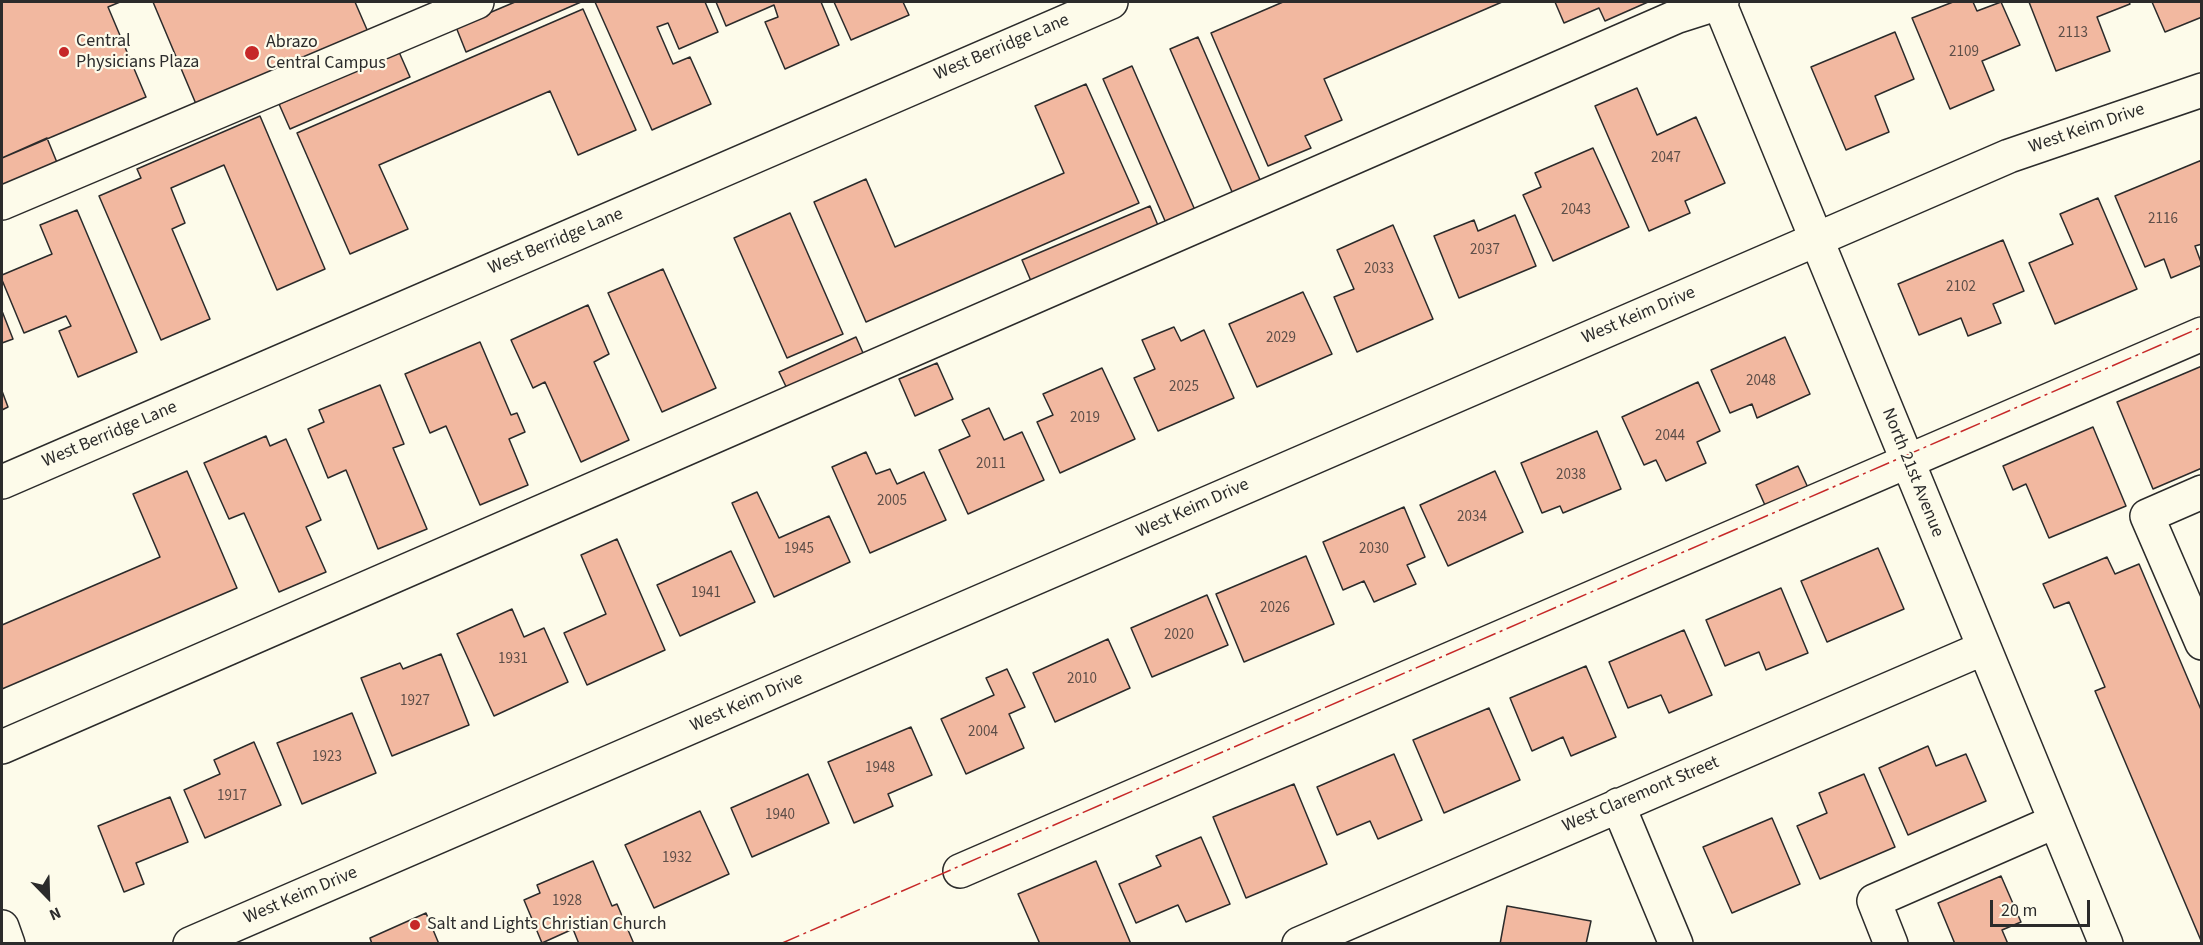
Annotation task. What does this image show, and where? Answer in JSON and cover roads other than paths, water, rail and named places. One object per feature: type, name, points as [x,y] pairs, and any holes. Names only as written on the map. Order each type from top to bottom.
[{"type":"street","points":[[2,203],[477,2]]},
{"type":"street","name":"West Berridge Lane","points":[[2,482],[1111,2]]},
{"type":"street","points":[[2,747],[1667,20],[1720,2]]},
{"type":"street","name":"North 21st Avenue","points":[[1720,2],[2054,822],[2106,944]]},
{"type":"street","name":"West Keim Drive","points":[[190,944],[2009,156],[2202,90]]},
{"type":"street","points":[[960,871],[2202,334]]},
{"type":"street","points":[[2199,630],[2147,516],[2202,492]]},
{"type":"street","name":"West Claremont Street","points":[[1299,944],[1984,648]]},
{"type":"street","points":[[1618,805],[1677,944]]},
{"type":"street","points":[[1891,944],[1874,901],[2054,822]]},
{"type":"street","points":[[2,927],[8,944]]},
{"type":"place","name":"Central Physicians Plaza","points":[[64,52]]},
{"type":"place","name":"Abrazo Central Campus","points":[[252,53]]},
{"type":"place","name":"Salt and Lights Christian Church","points":[[415,925]]}]
